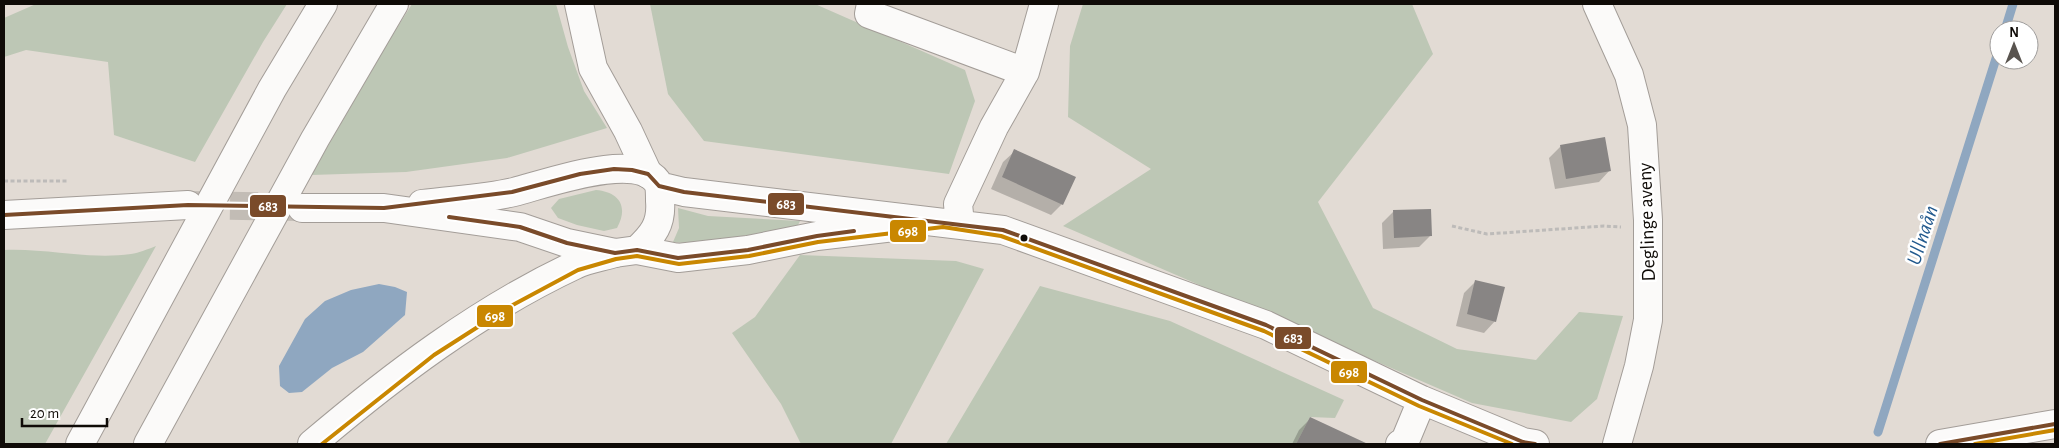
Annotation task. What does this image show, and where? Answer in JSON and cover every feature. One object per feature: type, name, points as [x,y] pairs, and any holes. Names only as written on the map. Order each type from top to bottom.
[{"type":"main road","points":[[80,444],[272,89],[323,4]]},
{"type":"main road","points":[[148,444],[315,139],[394,4]]},
{"type":"main road","points":[[312,444],[430,350],[506,302],[576,264],[626,251],[654,234],[661,210],[654,180],[593,68],[579,4]]},
{"type":"main road","points":[[871,4],[869,14],[1025,72]]},
{"type":"main road","points":[[951,222],[994,127],[1025,72],[1044,4]]},
{"type":"main road","name":"Deglinge aveny","points":[[1597,4],[1629,75],[1642,124],[1648,228],[1648,320],[1639,366],[1617,444]]},
{"type":"main road","points":[[302,208],[384,208],[512,192],[580,174],[614,169],[632,170],[684,192],[951,222],[1003,230],[1266,325],[1422,400],[1523,442],[1535,444]]},
{"type":"main road","points":[[4,215],[188,205]]},
{"type":"main road","points":[[384,208],[520,226],[567,243],[678,258],[748,250],[817,236],[951,222]]},
{"type":"main road","points":[[1400,444],[1405,440],[1422,400]]},
{"type":"main road","points":[[1940,444],[1995,440],[2055,424]]},
{"type":"path","points":[[1452,226],[1487,234],[1604,226],[1648,228]]},
{"type":"green space","points":[[36,4],[287,4],[263,42],[195,162],[114,135],[108,62],[26,50],[4,57],[4,18]]},
{"type":"green space","points":[[412,4],[556,4],[568,47],[584,91],[607,128],[507,158],[406,172],[311,175]]},
{"type":"green space","points":[[650,4],[815,4],[965,70],[975,101],[949,174],[704,141],[668,94]]},
{"type":"green space","points":[[1083,4],[1412,4],[1433,54],[1318,202],[1373,308],[1457,349],[1536,360],[1579,312],[1623,316],[1597,399],[1571,422],[1472,403],[1063,226],[1151,169],[1068,117],[1070,46]]},
{"type":"green space","points":[[596,190],[611,194],[620,202],[622,213],[617,228],[604,231],[577,225],[558,218],[551,208],[559,199]]},
{"type":"green space","points":[[678,208],[708,216],[800,221],[797,227],[694,244],[673,242],[679,228]]},
{"type":"green space","points":[[156,246],[45,444],[4,444],[4,250],[99,256],[134,253]]},
{"type":"green space","points":[[800,255],[956,261],[984,269],[891,444],[801,444],[781,404],[732,333],[755,317]]},
{"type":"green space","points":[[1040,286],[1170,321],[1344,400],[1335,418],[1310,417],[1296,444],[946,444]]},
{"type":"water","points":[[379,284],[395,287],[407,292],[405,315],[363,352],[332,368],[302,392],[289,393],[280,386],[279,366],[305,319],[325,301],[351,290]]},
{"type":"building","points":[[1605,137],[1611,171],[1566,179],[1560,145]]},
{"type":"building","points":[[1014,149],[1076,177],[1063,205],[1002,177]]},
{"type":"building","points":[[1431,209],[1432,236],[1394,238],[1393,210]]},
{"type":"building","points":[[1475,280],[1505,287],[1496,322],[1467,314]]},
{"type":"building","points":[[1310,417],[1368,444],[1296,444]]},
{"type":"waterway","name":"Ullnaån","points":[[2008,20],[2013,4]]},
{"type":"waterway","name":"Ullnaån","points":[[1878,432],[1992,70]]},
{"type":"tunnel","points":[[188,205],[299,207]]},
{"type":"transit line","name":"683","points":[[4,215],[188,205],[384,208],[512,192],[580,174],[614,169],[632,170],[648,174],[659,186],[684,192],[1003,230],[1266,325],[1422,400],[1523,442],[1535,444]]},
{"type":"transit line","name":"683","points":[[449,217],[520,227],[567,243],[615,253],[637,250],[678,258],[748,250],[817,236],[854,231]]},
{"type":"transit line","name":"698","points":[[322,444],[434,355],[509,307],[578,270],[616,259],[637,256],[679,264],[749,256],[818,242],[943,227],[1001,236],[1264,331],[1419,406],[1512,444]]},
{"type":"transit line","name":"683","points":[[1940,444],[2055,424]]},
{"type":"transit line","name":"698","points":[[1975,444],[2055,430]]}]
